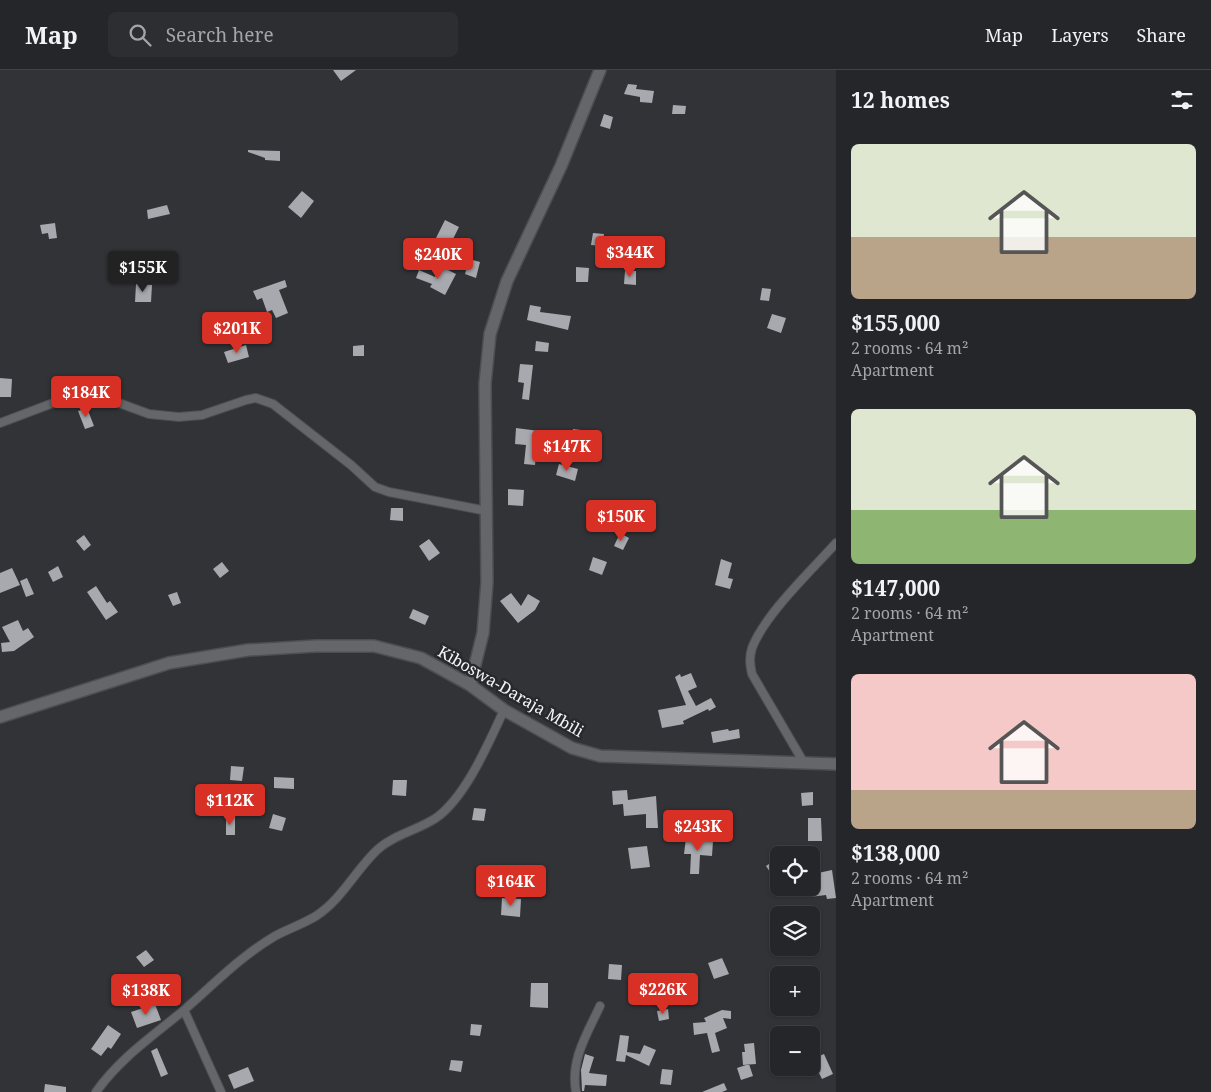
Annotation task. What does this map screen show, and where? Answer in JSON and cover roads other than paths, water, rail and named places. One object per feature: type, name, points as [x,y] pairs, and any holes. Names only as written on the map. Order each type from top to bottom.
[{"type":"main road","points":[[470,685],[483,633],[487,582],[485,384],[490,334],[507,282],[561,166],[600,70]]},
{"type":"main road","name":"Kiboswa-Daraja Mbili","points":[[0,718],[169,663],[248,650],[316,646],[374,646],[421,658],[470,685],[504,710],[572,748],[600,756],[836,764]]},
{"type":"street","points":[[0,424],[61,400],[77,397],[119,403],[149,414],[179,417],[202,415],[256,398],[273,404],[351,465],[375,487],[389,492],[487,511]]},
{"type":"street","points":[[804,763],[752,674],[749,661],[752,648],[767,622],[836,543]]},
{"type":"street","points":[[96,1092],[134,1050],[184,1010],[242,959],[275,936],[314,917],[332,904],[379,848],[438,816],[453,801],[472,773],[504,710]]},
{"type":"street","points":[[576,1092],[574,1079],[575,1064],[600,1006]]},
{"type":"street","points":[[184,1010],[220,1092]]}]
